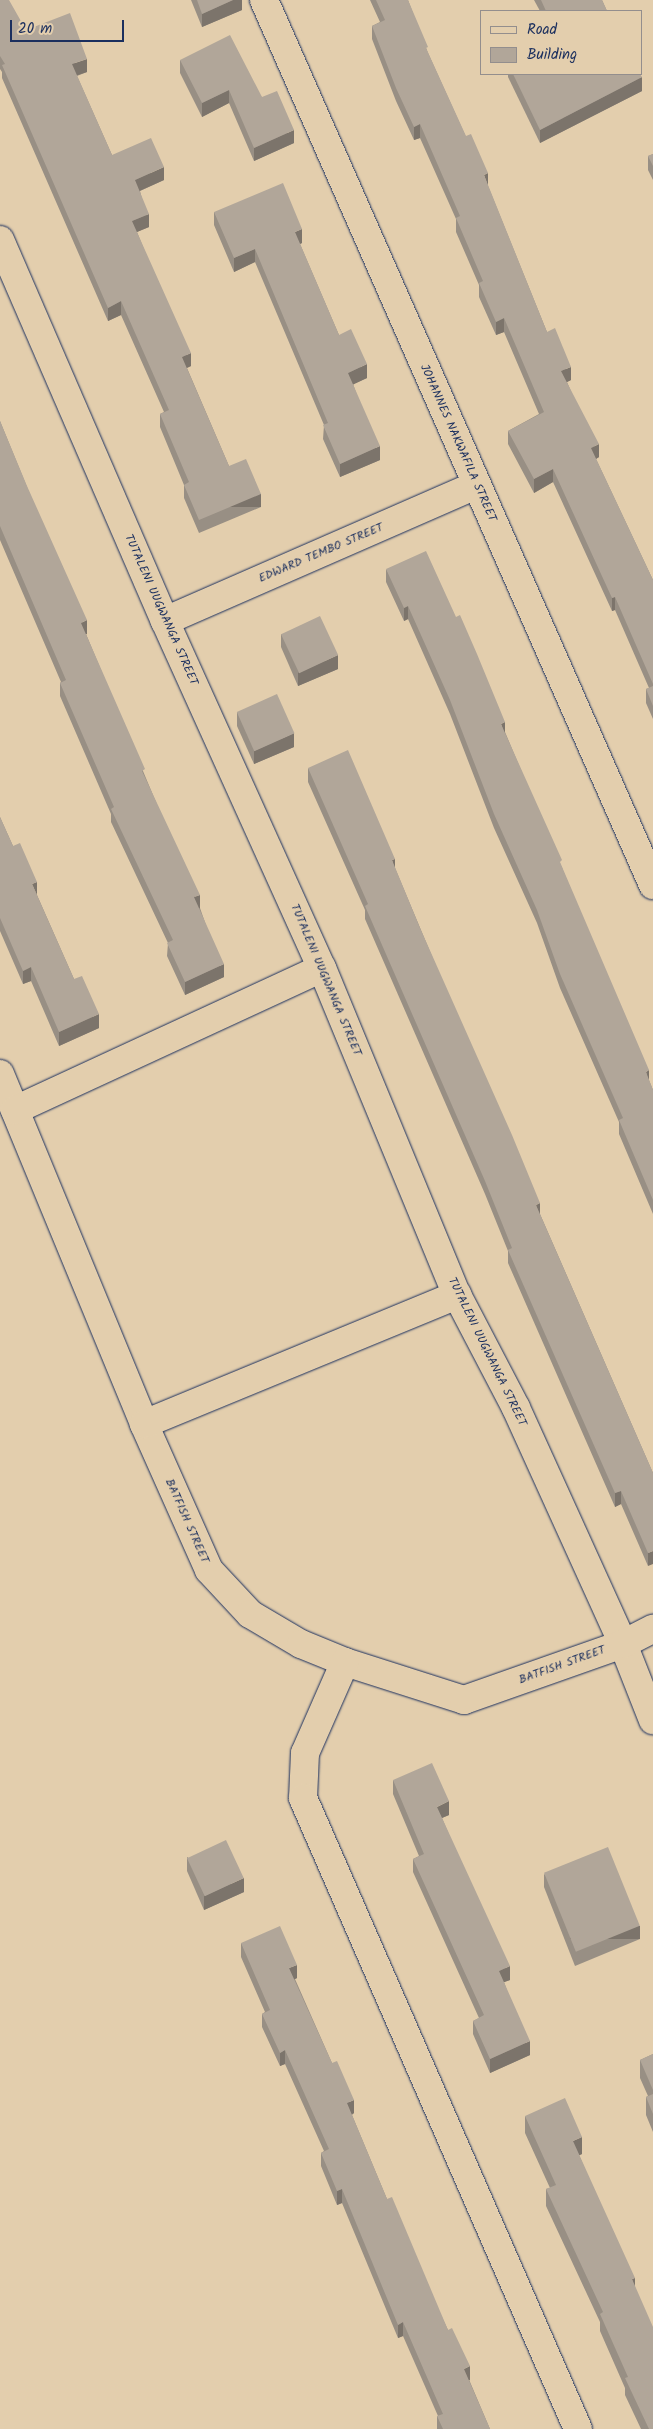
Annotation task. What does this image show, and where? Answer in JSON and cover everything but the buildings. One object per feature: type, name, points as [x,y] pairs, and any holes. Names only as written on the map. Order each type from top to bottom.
[{"type":"street","name":"JOHANNES NAKWAFILA STREET","points":[[264,0],[653,886]]},
{"type":"street","name":"TUTALENI UUGWANGA STREET","points":[[0,240],[165,621],[322,968],[457,1296],[516,1408],[623,1644],[653,1720]]},
{"type":"street","name":"EDWARD TEMBO STREET","points":[[165,621],[477,485]]},
{"type":"street","points":[[15,1110],[322,968]]},
{"type":"street","name":"BATFISH STREET","points":[[0,1074],[144,1424],[209,1570],[250,1614],[301,1644],[345,1662],[464,1700],[623,1644],[653,1629]]},
{"type":"street","points":[[144,1424],[457,1296]]},
{"type":"street","points":[[345,1662],[305,1753],[302,1798],[578,2429]]}]
